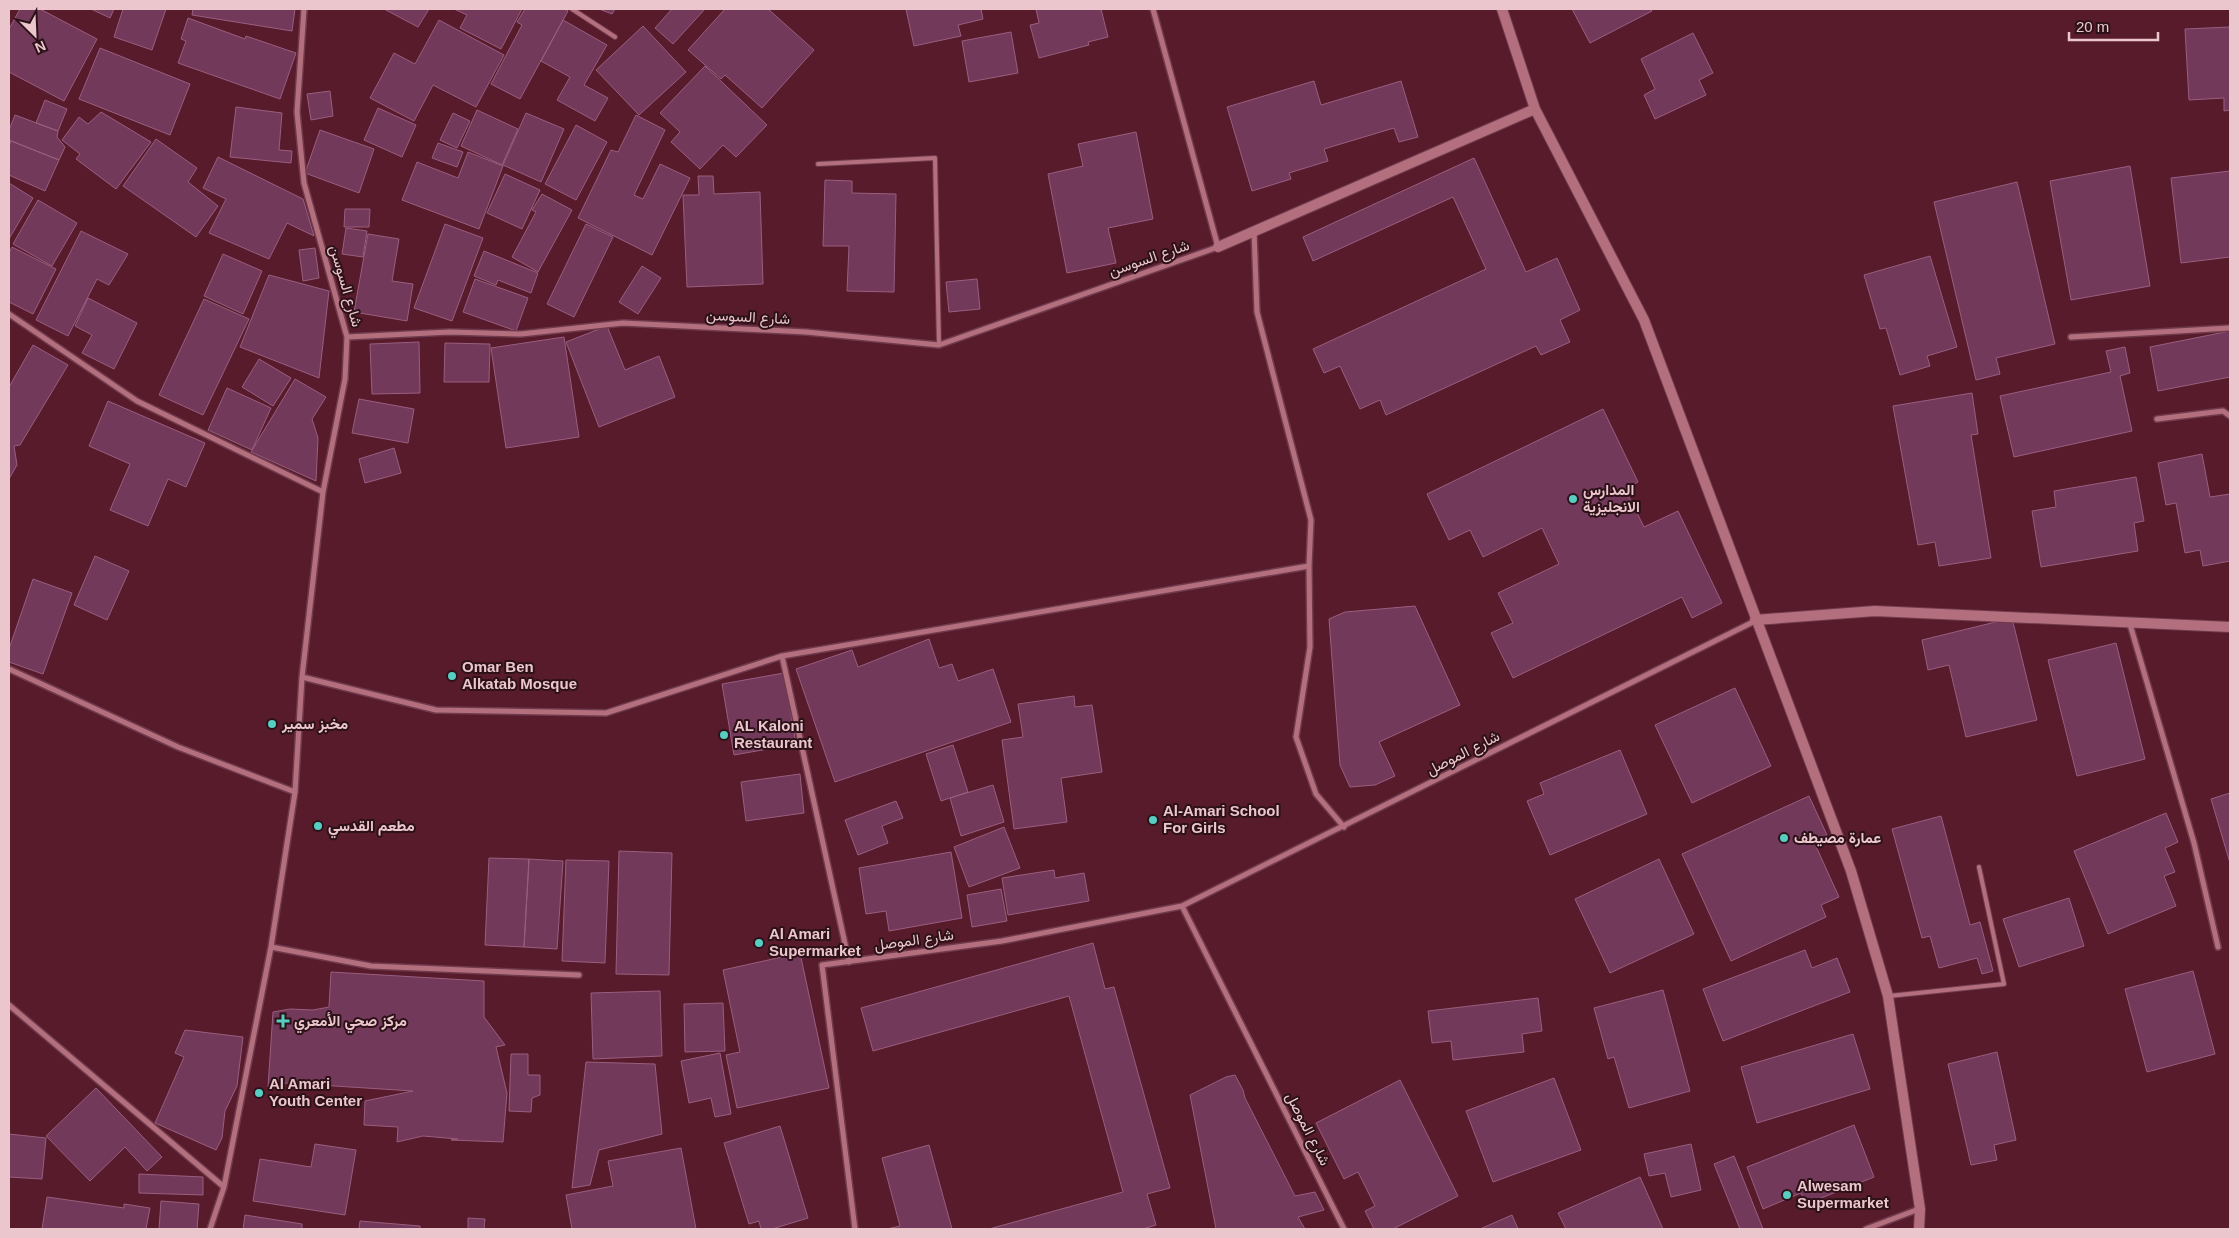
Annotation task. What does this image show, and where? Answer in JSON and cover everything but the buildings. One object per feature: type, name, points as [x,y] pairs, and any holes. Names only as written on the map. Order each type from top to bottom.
[{"type":"street","name":"شارع السوسن","points":[[304,9],[297,112],[304,183],[347,337],[450,332],[521,334],[623,323],[806,332],[939,345],[1218,247]]},
{"type":"street","points":[[1153,9],[1218,247],[1536,109]]},
{"type":"street","points":[[1502,9],[1536,109],[1644,320],[1755,620],[1851,871],[1888,996],[1920,1209],[1919,1229]]},
{"type":"street","points":[[1254,231],[1257,312],[1311,520],[1309,566],[1310,647],[1296,738],[1316,794],[1344,827]]},
{"type":"street","points":[[9,314],[137,401],[323,492]]},
{"type":"street","points":[[2070,337],[2230,328]]},
{"type":"street","points":[[210,1229],[224,1187],[271,947],[295,792],[302,677],[323,492],[345,379],[347,337]]},
{"type":"street","points":[[2157,419],[2223,411],[2230,416]]},
{"type":"street","points":[[302,677],[436,710],[606,713],[782,656],[1309,566]]},
{"type":"street","points":[[1755,620],[1875,611],[2129,620],[2230,626]]},
{"type":"street","name":"شارع الموصل","points":[[854,1229],[822,965],[1002,941],[1182,906],[1344,827],[1755,620]]},
{"type":"street","points":[[2129,620],[2194,843],[2218,947]]},
{"type":"street","points":[[782,656],[849,962]]},
{"type":"street","points":[[9,669],[178,747],[295,792]]},
{"type":"street","name":"شارع الموصل","points":[[1182,906],[1344,1229]]},
{"type":"street","points":[[271,947],[371,966],[579,975]]},
{"type":"street","points":[[9,1005],[224,1187]]},
{"type":"street","points":[[1866,1229],[1920,1209]]},
{"type":"lane","points":[[572,9],[615,37]]},
{"type":"lane","points":[[818,164],[935,158],[939,345]]},
{"type":"lane","points":[[1888,996],[2004,984],[1979,867]]},
{"type":"place","name":"المدارس الانجليزية","points":[[1573,499]]},
{"type":"place","name":"Omar Ben Alkatab Mosque","points":[[452,676]]},
{"type":"place","name":"مخبز سمير","points":[[272,724]]},
{"type":"place","name":"AL Kaloni Restaurant","points":[[724,735]]},
{"type":"place","name":"Al-Amari School For Girls","points":[[1153,820]]},
{"type":"place","name":"مطعم القدسي","points":[[318,826]]},
{"type":"place","name":"عمارة مصيطف","points":[[1784,838]]},
{"type":"place","name":"Al Amari Supermarket","points":[[759,943]]},
{"type":"place","name":"مركز صحي الأمعري","points":[[283,1021]]},
{"type":"place","name":"Al Amari Youth Center","points":[[259,1093]]},
{"type":"place","name":"Alwesam Supermarket","points":[[1787,1195]]}]
